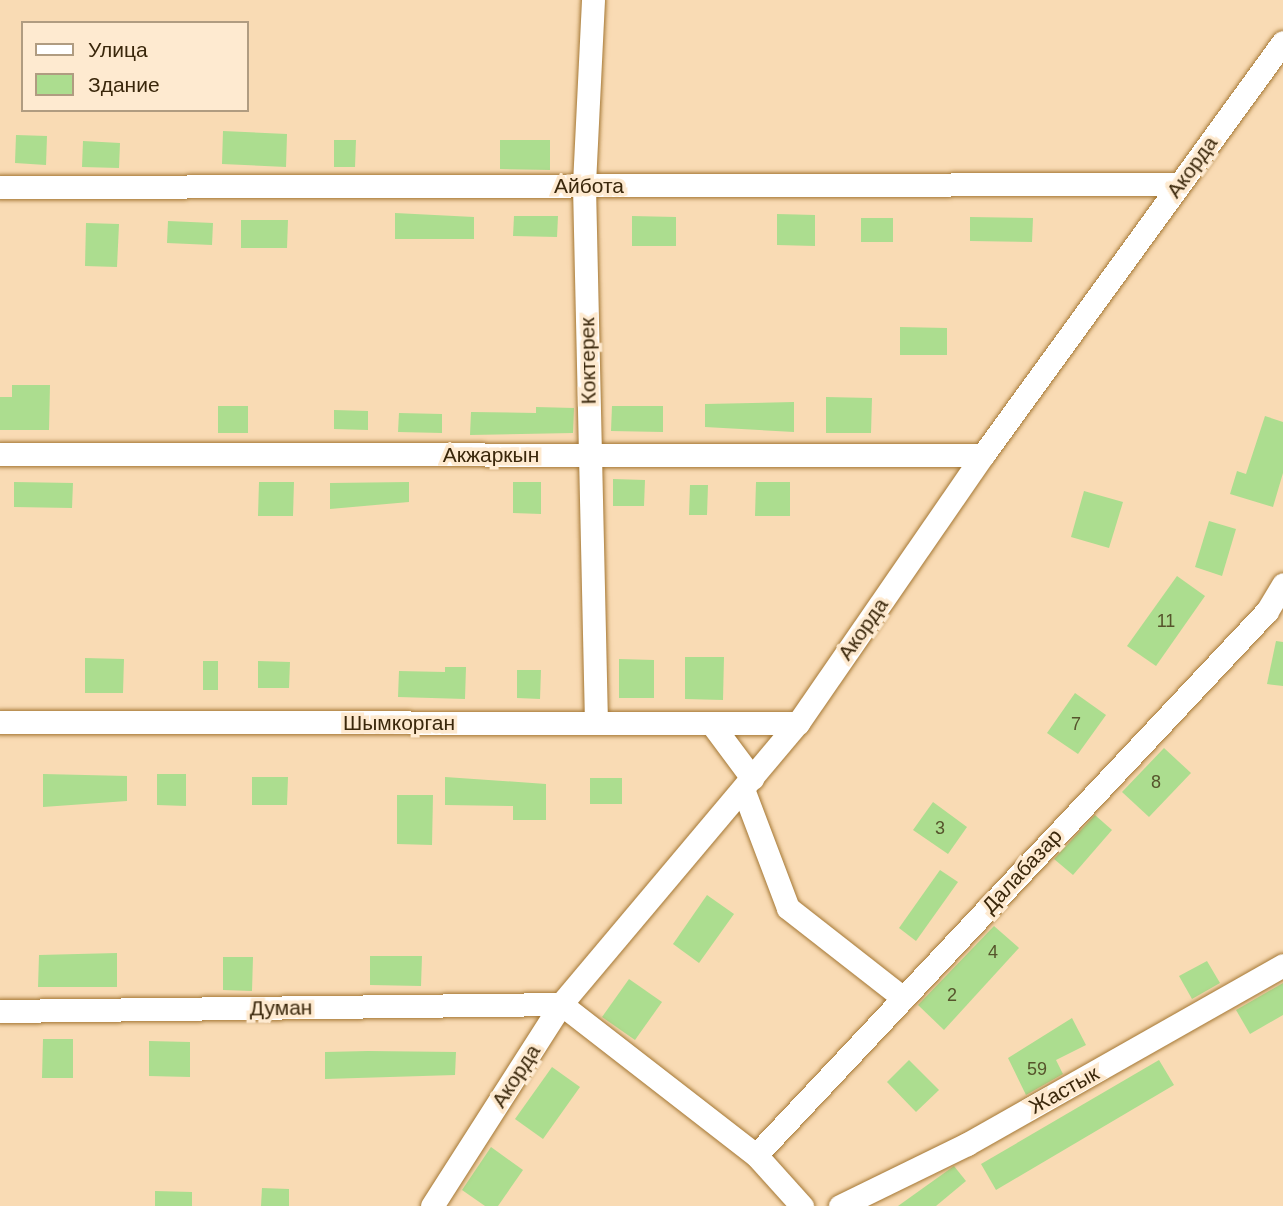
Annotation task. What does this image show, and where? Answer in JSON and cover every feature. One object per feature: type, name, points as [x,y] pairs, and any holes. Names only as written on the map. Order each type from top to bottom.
[{"type":"street","name":"Коктерек","points":[[593,0],[584,186],[596,723]]},
{"type":"street","name":"Акорда","points":[[432,1206],[561,1004],[798,723],[983,455],[1283,42]]},
{"type":"street","name":"Айбота","points":[[0,187],[1179,184]]},
{"type":"street","name":"Акжаркын","points":[[0,454],[983,455]]},
{"type":"street","name":"Далабазар","points":[[756,1155],[903,998],[1275,614],[1283,584]]},
{"type":"street","name":"Шымкорган","points":[[0,722],[798,723]]},
{"type":"street","points":[[711,723],[747,784],[788,908],[903,998]]},
{"type":"street","name":"Жастык","points":[[840,1206],[967,1144],[1283,965]]},
{"type":"street","points":[[561,1004],[756,1155],[802,1206]]},
{"type":"street","name":"Думан","points":[[0,1011],[561,1004]]},
{"type":"building","points":[[223,131],[287,134],[286,167],[222,164]]},
{"type":"building","points":[[16,135],[47,136],[46,165],[15,163]]},
{"type":"building","points":[[334,140],[356,140],[355,167],[334,167]]},
{"type":"building","points":[[500,140],[550,140],[550,170],[500,169]]},
{"type":"building","points":[[83,141],[120,143],[119,168],[82,167]]},
{"type":"building","points":[[395,213],[474,217],[474,239],[395,239]]},
{"type":"building","points":[[777,214],[815,215],[815,246],[777,245]]},
{"type":"building","points":[[514,216],[558,216],[557,237],[513,236]]},
{"type":"building","points":[[632,216],[676,217],[676,246],[632,246]]},
{"type":"building","points":[[970,217],[1033,218],[1032,242],[970,241]]},
{"type":"building","points":[[861,218],[893,218],[893,242],[861,242]]},
{"type":"building","points":[[241,220],[288,220],[287,248],[241,248]]},
{"type":"building","points":[[168,221],[213,223],[212,245],[167,243]]},
{"type":"building","points":[[86,223],[119,224],[117,267],[85,266]]},
{"type":"building","points":[[900,327],[947,328],[947,355],[900,355]]},
{"type":"building","points":[[12,385],[50,385],[49,430],[0,430],[0,397],[12,397]]},
{"type":"building","points":[[826,397],[872,398],[871,433],[826,433]]},
{"type":"building","points":[[794,402],[794,432],[705,427],[705,404]]},
{"type":"building","points":[[218,406],[248,406],[248,433],[218,433]]},
{"type":"building","points":[[612,406],[663,406],[663,432],[611,431]]},
{"type":"building","points":[[536,407],[574,408],[573,433],[470,435],[471,412],[536,413]]},
{"type":"building","points":[[334,410],[368,411],[368,430],[334,429]]},
{"type":"building","points":[[399,413],[442,414],[442,433],[398,432]]},
{"type":"building","points":[[1265,416],[1283,422],[1283,473],[1273,507],[1230,494],[1237,471],[1246,474]]},
{"type":"building","points":[[613,479],[645,480],[644,506],[613,506]]},
{"type":"building","points":[[14,482],[73,483],[72,508],[14,507]]},
{"type":"building","points":[[259,482],[294,482],[293,516],[258,516]]},
{"type":"building","points":[[409,482],[409,502],[330,509],[330,483]]},
{"type":"building","points":[[513,482],[541,482],[541,514],[513,513]]},
{"type":"building","points":[[756,482],[790,482],[790,516],[755,516]]},
{"type":"building","points":[[690,485],[708,485],[707,515],[689,515]]},
{"type":"building","points":[[1084,491],[1123,502],[1109,548],[1071,537]]},
{"type":"building","points":[[1209,521],[1236,529],[1222,576],[1195,567]]},
{"type":"building","points":[[1177,576],[1205,596],[1156,666],[1127,646]]},
{"type":"building","points":[[1276,641],[1283,642],[1283,686],[1267,684]]},
{"type":"building","points":[[685,657],[724,657],[723,700],[685,699]]},
{"type":"building","points":[[85,658],[124,659],[123,693],[85,693]]},
{"type":"building","points":[[619,659],[654,660],[654,698],[619,698]]},
{"type":"building","points":[[203,661],[218,661],[218,690],[203,690]]},
{"type":"building","points":[[258,661],[290,662],[289,688],[258,688]]},
{"type":"building","points":[[445,667],[466,667],[465,699],[398,697],[399,671],[445,672]]},
{"type":"building","points":[[517,670],[541,670],[540,699],[517,698]]},
{"type":"building","points":[[1075,693],[1106,715],[1078,754],[1047,733]]},
{"type":"building","points":[[1164,748],[1191,773],[1149,817],[1122,792]]},
{"type":"building","points":[[43,774],[127,776],[127,801],[43,807]]},
{"type":"building","points":[[157,774],[186,774],[186,806],[157,805]]},
{"type":"building","points":[[252,777],[288,777],[287,805],[252,805]]},
{"type":"building","points":[[445,777],[546,784],[546,820],[513,820],[513,806],[445,805]]},
{"type":"building","points":[[590,778],[622,778],[622,804],[590,804]]},
{"type":"building","points":[[397,795],[433,795],[432,845],[397,844]]},
{"type":"building","points":[[933,802],[967,827],[948,854],[913,830]]},
{"type":"building","points":[[1095,815],[1112,830],[1073,875],[1054,859]]},
{"type":"building","points":[[940,870],[958,882],[916,941],[899,928]]},
{"type":"building","points":[[707,895],[734,914],[699,963],[673,944]]},
{"type":"building","points":[[994,926],[1019,948],[944,1030],[918,1005]]},
{"type":"building","points":[[117,953],[117,987],[38,987],[39,955]]},
{"type":"building","points":[[370,956],[422,956],[421,986],[370,985]]},
{"type":"building","points":[[223,957],[253,957],[252,991],[223,990]]},
{"type":"building","points":[[1207,961],[1220,983],[1192,999],[1179,976]]},
{"type":"building","points":[[629,979],[662,1002],[635,1040],[602,1017]]},
{"type":"building","points":[[1283,983],[1283,1015],[1250,1034],[1236,1010]]},
{"type":"building","points":[[1072,1018],[1086,1045],[1056,1060],[1063,1074],[1026,1095],[1008,1058]]},
{"type":"building","points":[[43,1039],[73,1039],[73,1078],[42,1078]]},
{"type":"building","points":[[149,1041],[190,1042],[190,1077],[149,1076]]},
{"type":"building","points":[[325,1052],[456,1052],[455,1075],[325,1079]]},
{"type":"building","points":[[909,1060],[939,1090],[916,1112],[887,1082]]},
{"type":"building","points":[[1159,1060],[1174,1085],[996,1190],[981,1164]]},
{"type":"building","points":[[552,1067],[580,1087],[543,1139],[515,1119]]},
{"type":"building","points":[[491,1147],[523,1170],[498,1206],[485,1206],[462,1190]]},
{"type":"building","points":[[954,1166],[966,1181],[936,1206],[898,1206]]},
{"type":"building","points":[[262,1188],[289,1189],[289,1206],[261,1206]]},
{"type":"building","points":[[155,1191],[192,1192],[192,1206],[155,1206]]}]
